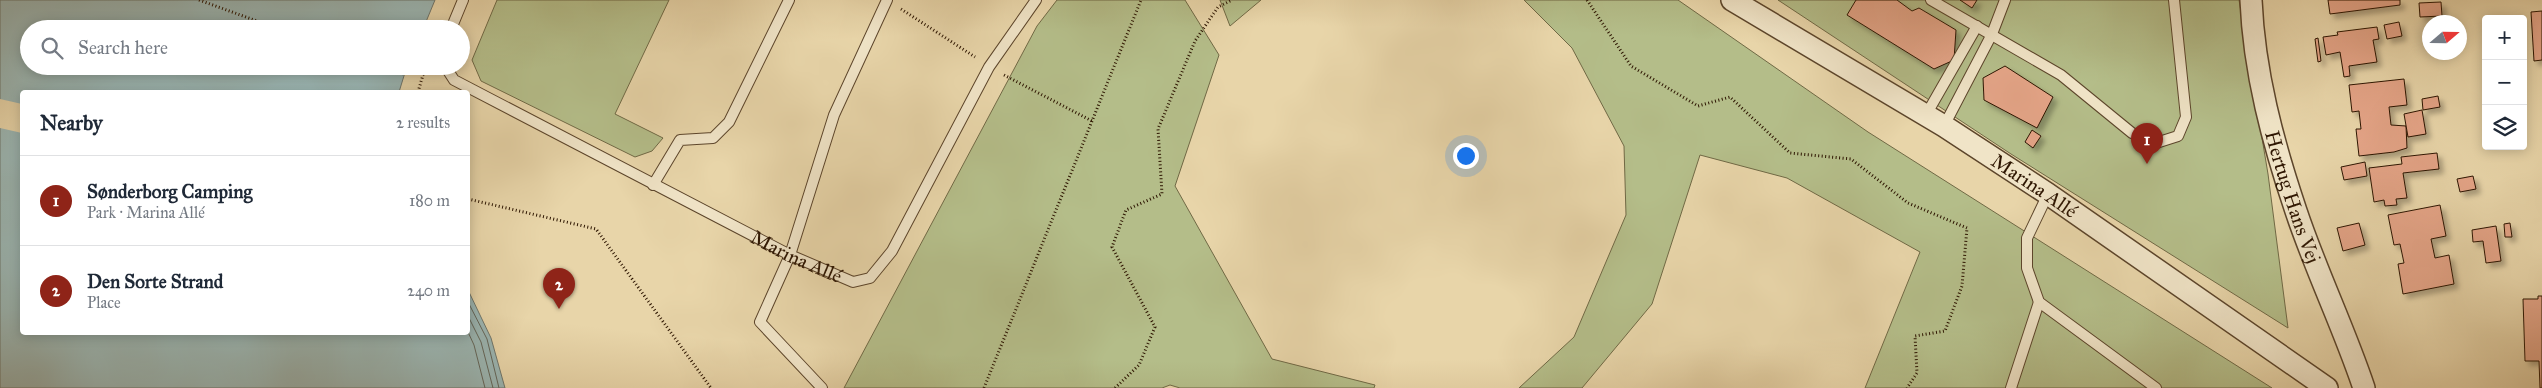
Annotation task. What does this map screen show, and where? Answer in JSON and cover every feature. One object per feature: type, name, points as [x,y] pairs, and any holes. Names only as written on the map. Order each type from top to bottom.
[{"type":"street","name":"Marina Allé","points":[[1732,0],[1935,120],[2048,194],[2327,388]]},
{"type":"street","name":"Hertug Hans Vej","points":[[2251,0],[2253,31],[2268,118],[2296,212],[2348,339],[2364,388]]},
{"type":"lane","points":[[455,20],[463,0]]},
{"type":"lane","points":[[653,185],[680,140],[713,138],[729,122],[789,0]]},
{"type":"lane","points":[[822,388],[760,322],[790,255],[834,115],[887,0]]},
{"type":"lane","name":"Marina Allé","points":[[450,75],[454,80],[653,185],[790,255],[853,282],[870,278],[892,251],[990,67],[1036,0]]},
{"type":"lane","points":[[1931,0],[2061,75],[2132,133],[2156,143],[2178,136],[2186,117],[2174,0]]},
{"type":"lane","points":[[1935,120],[1992,34],[2005,0]]},
{"type":"lane","points":[[1935,120],[1977,26]]},
{"type":"lane","points":[[2048,194],[2027,238],[2027,268],[2039,302],[2156,388]]},
{"type":"lane","points":[[2011,388],[2039,302]]},
{"type":"path","points":[[198,0],[254,20]]},
{"type":"path","points":[[984,388],[1141,0]]},
{"type":"path","points":[[1115,388],[1139,365],[1155,327],[1112,247],[1126,210],[1162,194],[1158,128],[1195,41],[1218,7],[1232,0]]},
{"type":"path","points":[[1587,0],[1631,66],[1698,106],[1730,97],[1790,153],[1851,159],[1908,203],[1967,228],[1962,286],[1945,331],[1915,336],[1917,373],[1906,388]]},
{"type":"path","points":[[419,90],[423,75]]},
{"type":"path","points":[[470,200],[596,229],[711,388]]},
{"type":"green space","points":[[497,0],[669,0],[615,114],[663,138],[652,151],[635,157],[481,81],[472,60]]},
{"type":"green space","points":[[1057,0],[1185,0],[1219,55],[1175,186],[1272,359],[1375,385],[1374,388],[1180,388],[1170,385],[1162,388],[844,388],[1037,26]]},
{"type":"green space","points":[[1220,0],[1261,0],[1230,26]]},
{"type":"green space","points":[[1524,0],[1678,0],[1868,132],[2272,388],[1865,388],[1920,252],[1787,178],[1700,155],[1652,304],[1582,388],[1519,388],[1574,337],[1626,215],[1624,146],[1572,48]]},
{"type":"green space","points":[[1778,0],[2239,0],[2268,174],[2288,328],[2011,154]]},
{"type":"water","points":[[0,0],[435,0],[427,20],[20,20],[20,75],[404,75],[400,90],[20,90],[20,335],[470,335],[470,294],[491,338],[505,388],[0,388]]},
{"type":"pier","points":[[0,99],[20,104],[20,133],[0,128]]},
{"type":"building","points":[[1856,0],[1897,0],[1912,11],[1919,8],[1956,30],[1954,60],[1934,69],[1847,15]]},
{"type":"building","points":[[1960,0],[1977,0],[1972,8]]},
{"type":"building","points":[[2328,0],[2400,0],[2400,5],[2330,14]]},
{"type":"building","points":[[2441,2],[2442,15],[2422,15],[2420,17],[2419,3]]},
{"type":"building","points":[[2542,11],[2542,60],[2534,61],[2531,12]]},
{"type":"building","points":[[2399,22],[2402,36],[2387,39],[2384,25]]},
{"type":"building","points":[[2377,27],[2379,39],[2373,40],[2377,62],[2349,66],[2350,76],[2344,77],[2340,52],[2326,55],[2323,37],[2338,35],[2337,32]]},
{"type":"building","points":[[2318,38],[2321,61],[2318,62],[2315,39]]},
{"type":"building","points":[[2005,66],[2053,97],[2037,128],[1984,100],[1983,78]]},
{"type":"building","points":[[2404,79],[2407,105],[2389,107],[2391,125],[2406,126],[2407,148],[2394,152],[2359,156],[2356,129],[2361,129],[2359,111],[2352,112],[2349,85]]},
{"type":"building","points":[[2438,96],[2440,107],[2423,110],[2422,99]]},
{"type":"building","points":[[2422,110],[2426,134],[2408,137],[2404,114]]},
{"type":"building","points":[[2032,130],[2041,136],[2033,148],[2025,142]]},
{"type":"building","points":[[2437,153],[2439,169],[2403,173],[2407,198],[2396,199],[2397,205],[2385,206],[2384,200],[2374,202],[2369,168],[2402,164],[2401,157]]},
{"type":"building","points":[[2365,162],[2367,176],[2344,180],[2341,167]]},
{"type":"building","points":[[2473,176],[2476,189],[2460,192],[2457,179]]},
{"type":"building","points":[[2440,205],[2446,236],[2431,239],[2435,258],[2449,255],[2454,284],[2403,294],[2398,264],[2404,263],[2400,244],[2394,245],[2388,215]]},
{"type":"building","points":[[2359,223],[2365,245],[2343,251],[2337,228]]},
{"type":"building","points":[[2510,223],[2512,237],[2505,237],[2504,224]]},
{"type":"building","points":[[2496,226],[2501,261],[2486,263],[2483,241],[2473,242],[2472,230]]},
{"type":"building","points":[[2538,296],[2542,296],[2542,388],[2540,388],[2539,361],[2525,361],[2523,299],[2538,299]]},
{"type":"place","name":"Sønderborg Camping","points":[[2147,164]]},
{"type":"place","name":"Den Sorte Strand","points":[[559,309]]}]
